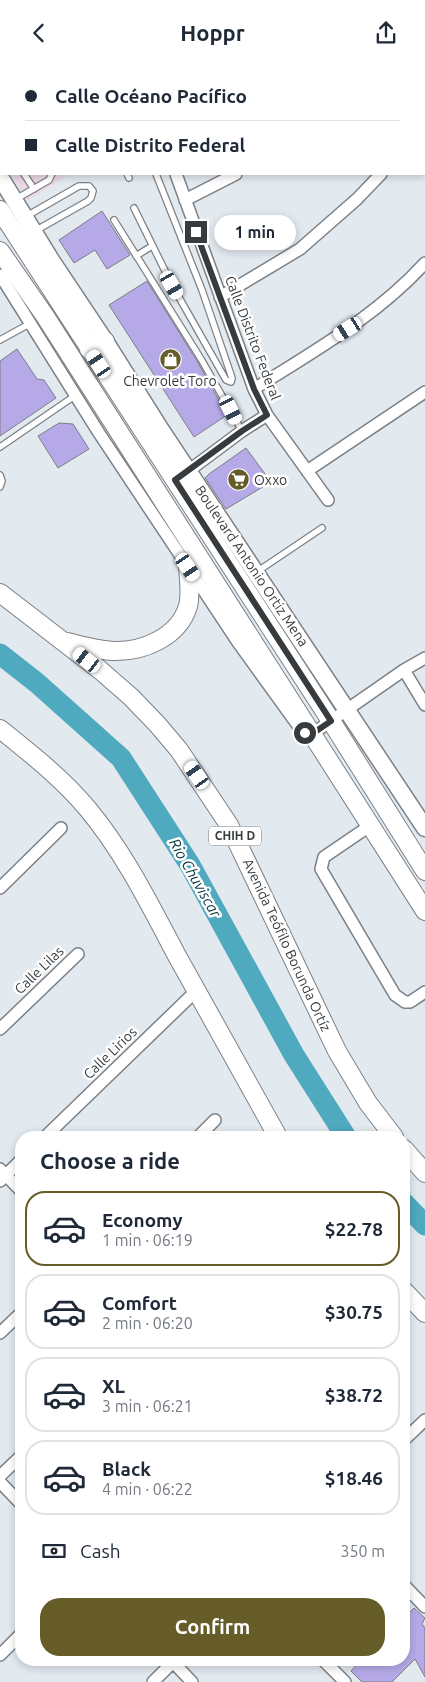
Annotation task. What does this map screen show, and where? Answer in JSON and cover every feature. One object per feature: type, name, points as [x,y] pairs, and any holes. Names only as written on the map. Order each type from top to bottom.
[{"type":"main road","name":"Boulevard Antonio Ortiz Mena","points":[[0,210],[7,246],[38,320],[312,734],[425,911]]},
{"type":"main road","name":"Boulevard Antonio Ortiz Mena","points":[[7,246],[68,300],[89,349],[155,434],[425,871]]},
{"type":"main road","points":[[89,349],[105,341]]},
{"type":"main road","points":[[62,641],[98,650],[115,651],[136,649],[161,640],[179,624],[188,606],[190,590],[188,567]]},
{"type":"main road","name":"Avenida Teófilo Borunda Ortíz","points":[[0,593],[100,670],[131,697],[179,750],[229,825],[337,1051],[368,1103],[389,1131]]},
{"type":"main road","points":[[0,729],[38,759],[88,808],[112,841],[142,890],[275,1131]]},
{"type":"main road","points":[[410,1156],[425,1173]]},
{"type":"main road","points":[[410,1297],[425,1313]]},
{"type":"street","name":"Calle Distrito Federal","points":[[176,175],[254,389],[267,415],[328,500]]},
{"type":"street","points":[[185,199],[234,175]]},
{"type":"street","points":[[220,297],[300,249],[357,199],[380,175]]},
{"type":"street","name":"Boulevard Antonio Ortiz Mena","points":[[0,177],[51,260],[68,300],[105,341],[155,434]]},
{"type":"street","points":[[254,389],[348,329],[383,304],[425,263]]},
{"type":"street","points":[[0,275],[38,320],[76,395],[188,567],[289,715],[302,731],[312,734],[404,670],[425,658]]},
{"type":"street","points":[[307,471],[425,392]]},
{"type":"street","points":[[182,476],[242,431],[267,415]]},
{"type":"street","name":"Boulevard Antonio Ortiz Mena","points":[[182,476],[256,573],[348,709],[425,828]]},
{"type":"street","points":[[404,670],[425,705]]},
{"type":"street","points":[[371,825],[324,857],[321,869],[395,995],[405,1002],[410,1002],[425,993]]},
{"type":"street","points":[[0,888],[61,828]]},
{"type":"street","name":"Calle Lilas","points":[[0,1029],[78,953]]},
{"type":"street","name":"Calle Lirios","points":[[51,1131],[196,991]]},
{"type":"street","points":[[204,1131],[216,1120]]},
{"type":"street","points":[[15,1165],[2,1175],[15,1186]]},
{"type":"street","points":[[0,1333],[15,1319]]},
{"type":"street","points":[[410,1434],[425,1419]]},
{"type":"street","points":[[0,1476],[15,1462]]},
{"type":"street","points":[[0,1482],[15,1498]]},
{"type":"street","points":[[410,1591],[425,1607]]},
{"type":"street","points":[[0,1655],[15,1640]]},
{"type":"street","points":[[153,1682],[168,1666]]},
{"type":"street","points":[[178,1666],[192,1682]]},
{"type":"street","points":[[329,1666],[345,1682]]},
{"type":"lane","points":[[25,175],[34,189]]},
{"type":"lane","points":[[15,200],[49,180],[52,175]]},
{"type":"lane","points":[[134,208],[172,285],[226,380],[231,382],[232,378],[202,290],[156,175]]},
{"type":"lane","points":[[7,246],[88,201],[93,191],[89,186],[79,186],[26,217]]},
{"type":"lane","points":[[114,220],[224,397],[242,431]]},
{"type":"lane","points":[[136,256],[152,246]]},
{"type":"lane","points":[[0,340],[38,320],[68,300]]},
{"type":"lane","points":[[0,447],[76,395]]},
{"type":"lane","points":[[0,475],[2,481],[0,487]]},
{"type":"lane","points":[[256,573],[322,527]]},
{"type":"shaded area","points":[[12,175],[68,175],[27,201]]},
{"type":"building","points":[[102,211],[130,255],[107,269],[95,250],[74,263],[59,240]]},
{"type":"building","name":"Chevrolet Toro","points":[[147,281],[197,361],[227,415],[194,437],[109,305]]},
{"type":"building","points":[[17,349],[37,379],[44,380],[56,398],[0,436],[0,361]]},
{"type":"building","points":[[59,423],[73,424],[89,449],[58,468],[38,436]]},
{"type":"building","points":[[246,448],[271,482],[226,509],[205,478]]},
{"type":"building","points":[[414,1608],[425,1618],[422,1624],[425,1628],[425,1677],[415,1659],[410,1664],[410,1612]]},
{"type":"building","points":[[356,1666],[408,1666],[392,1682],[362,1682],[351,1671]]},
{"type":"waterway","name":"Rio Chuviscar","points":[[0,654],[37,683],[121,758],[190,865],[294,1055],[342,1131]]},
{"type":"waterway","name":"Rio Chuviscar","points":[[410,1209],[425,1225]]},
{"type":"place","name":"Chevrolet Toro","points":[[170,359]]},
{"type":"place","name":"Oxxo","points":[[238,480]]},
{"type":"route","points":[[196,232],[254,389],[267,415],[175,480],[331,721],[312,734],[305,733]]}]
